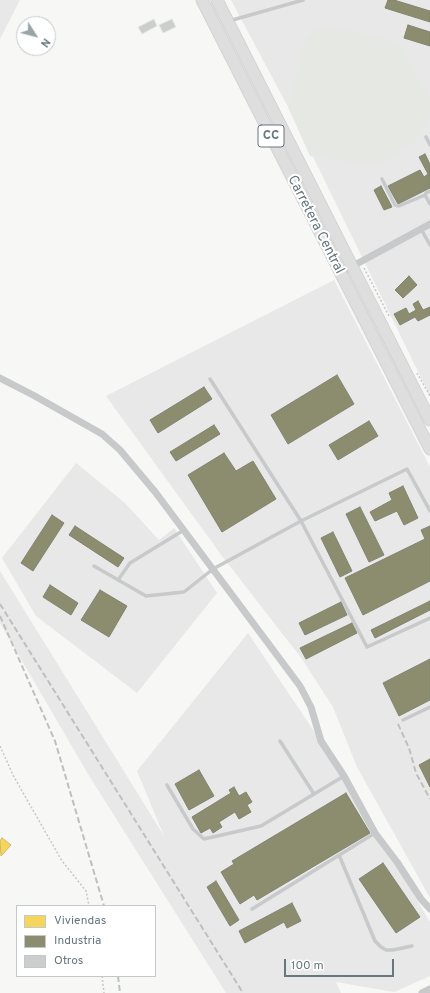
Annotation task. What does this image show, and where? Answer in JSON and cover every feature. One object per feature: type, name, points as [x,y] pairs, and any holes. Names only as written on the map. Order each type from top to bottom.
[{"type":"highway","name":"Carretera Central","points":[[202,0],[430,449]]},
{"type":"highway","name":"Carretera Central","points":[[217,0],[356,264],[430,420]]},
{"type":"street","points":[[340,273],[430,224]]},
{"type":"street","points":[[0,378],[102,434],[120,450],[156,493],[300,686],[312,707],[321,741],[344,776],[375,833],[397,862],[421,899],[430,909]]},
{"type":"street","points":[[422,993],[430,989]]},
{"type":"lane","points":[[228,22],[303,0]]},
{"type":"lane","points":[[426,137],[430,145]]},
{"type":"lane","points":[[382,179],[395,205],[399,206],[425,195],[430,190]]},
{"type":"lane","points":[[425,195],[430,204]]},
{"type":"lane","points":[[421,229],[430,245]]},
{"type":"lane","points":[[210,379],[301,521],[367,647],[430,618]]},
{"type":"lane","points":[[94,566],[146,596],[184,592],[214,569],[301,521],[407,469],[430,512]]},
{"type":"lane","points":[[118,580],[130,563],[184,530]]},
{"type":"lane","points":[[403,720],[430,707]]},
{"type":"lane","points":[[280,741],[314,794]]},
{"type":"lane","points":[[167,785],[193,829],[204,839],[261,826],[344,776]]},
{"type":"lane","points":[[252,909],[375,833]]},
{"type":"lane","points":[[339,855],[375,941],[386,950],[412,946]]},
{"type":"path","points":[[356,264],[392,322]]},
{"type":"path","points":[[416,370],[430,396]]},
{"type":"path","points":[[0,746],[14,777],[62,861],[86,891],[89,905]]},
{"type":"path","points":[[102,977],[104,993]]},
{"type":"shaded area","points":[[0,0],[20,0],[0,39]]},
{"type":"shaded area","points":[[231,0],[430,0],[430,396],[295,120]]},
{"type":"shaded area","points":[[323,27],[336,28],[400,43],[430,101],[430,117],[413,142],[378,166],[310,156],[288,107],[303,47],[307,38],[315,30]]},
{"type":"shaded area","points":[[334,280],[430,467],[430,898],[357,767],[333,707],[302,659],[222,556],[106,396]]},
{"type":"shaded area","points":[[76,463],[125,503],[159,540],[174,528],[217,593],[137,693],[36,616],[2,558]]},
{"type":"shaded area","points":[[0,571],[164,836],[137,771],[248,633],[344,776],[430,922],[430,976],[394,992],[336,982],[341,993],[226,993],[88,774],[0,623]]},
{"type":"building: Viviendas","points":[[2,838],[11,845],[1,856],[0,841]]},
{"type":"building: Industria","points":[[388,0],[394,0],[430,11],[430,22],[385,8]]},
{"type":"building: Industria","points":[[408,25],[430,32],[430,46],[404,38]]},
{"type":"building: Industria","points":[[425,154],[430,164],[430,188],[398,204],[388,186],[420,170],[424,177],[428,174],[419,157]]},
{"type":"building: Industria","points":[[381,186],[392,207],[384,210],[374,190]]},
{"type":"building: Industria","points":[[409,276],[417,285],[403,298],[395,290]]},
{"type":"building: Industria","points":[[418,301],[423,310],[430,307],[430,315],[418,321],[415,317],[400,325],[394,314],[406,308],[409,314],[416,310],[413,304]]},
{"type":"building: Industria","points":[[337,375],[354,404],[288,444],[271,415]]},
{"type":"building: Industria","points":[[204,387],[212,399],[158,433],[150,420]]},
{"type":"building: Industria","points":[[369,421],[378,436],[338,460],[329,445]]},
{"type":"building: Industria","points":[[214,425],[220,434],[176,461],[170,452]]},
{"type":"building: Industria","points":[[224,453],[236,471],[253,461],[276,499],[222,532],[188,475]]},
{"type":"building: Industria","points":[[403,486],[418,518],[404,525],[397,511],[375,521],[370,512],[392,500],[389,493]]},
{"type":"building: Industria","points":[[360,507],[384,555],[369,562],[346,514]]},
{"type":"building: Industria","points":[[52,515],[64,523],[33,571],[21,563]]},
{"type":"building: Industria","points":[[75,526],[124,558],[118,567],[69,535]]},
{"type":"building: Industria","points":[[430,526],[430,581],[363,615],[345,578],[425,539],[421,530]]},
{"type":"building: Industria","points":[[333,532],[352,571],[340,577],[321,538]]},
{"type":"building: Industria","points":[[50,585],[78,603],[71,615],[43,597]]},
{"type":"building: Industria","points":[[100,590],[127,606],[109,637],[81,620]]},
{"type":"building: Industria","points":[[430,601],[430,610],[375,638],[371,630]]},
{"type":"building: Industria","points":[[341,602],[347,615],[305,635],[299,623]]},
{"type":"building: Industria","points":[[352,623],[357,633],[306,659],[300,648]]},
{"type":"building: Industria","points":[[430,659],[430,700],[399,716],[383,683]]},
{"type":"building: Industria","points":[[430,759],[430,787],[419,765]]},
{"type":"building: Industria","points":[[199,770],[214,796],[189,810],[175,784]]},
{"type":"building: Industria","points":[[234,787],[239,796],[246,792],[252,802],[247,805],[251,812],[239,819],[235,812],[219,822],[222,827],[213,833],[210,828],[201,833],[192,817],[231,793],[229,790]]},
{"type":"building: Industria","points":[[346,793],[370,833],[257,900],[254,895],[240,904],[221,872],[234,864],[232,861]]},
{"type":"building: Industria","points":[[383,863],[420,917],[396,933],[359,879]]},
{"type":"building: Industria","points":[[216,881],[239,920],[230,926],[207,887]]},
{"type":"building: Industria","points":[[292,903],[301,921],[287,928],[284,922],[245,943],[239,931]]},
{"type":"building: Otros","points":[[154,19],[157,26],[142,34],[138,27]]},
{"type":"building: Otros","points":[[172,19],[176,27],[163,33],[159,25]]},
{"type":"railway","points":[[0,604],[243,993]]},
{"type":"railway","points":[[0,616],[55,741],[104,905]]},
{"type":"railway","points":[[398,724],[409,748],[416,773],[430,799]]},
{"type":"railway","points":[[118,977],[120,993]]}]
